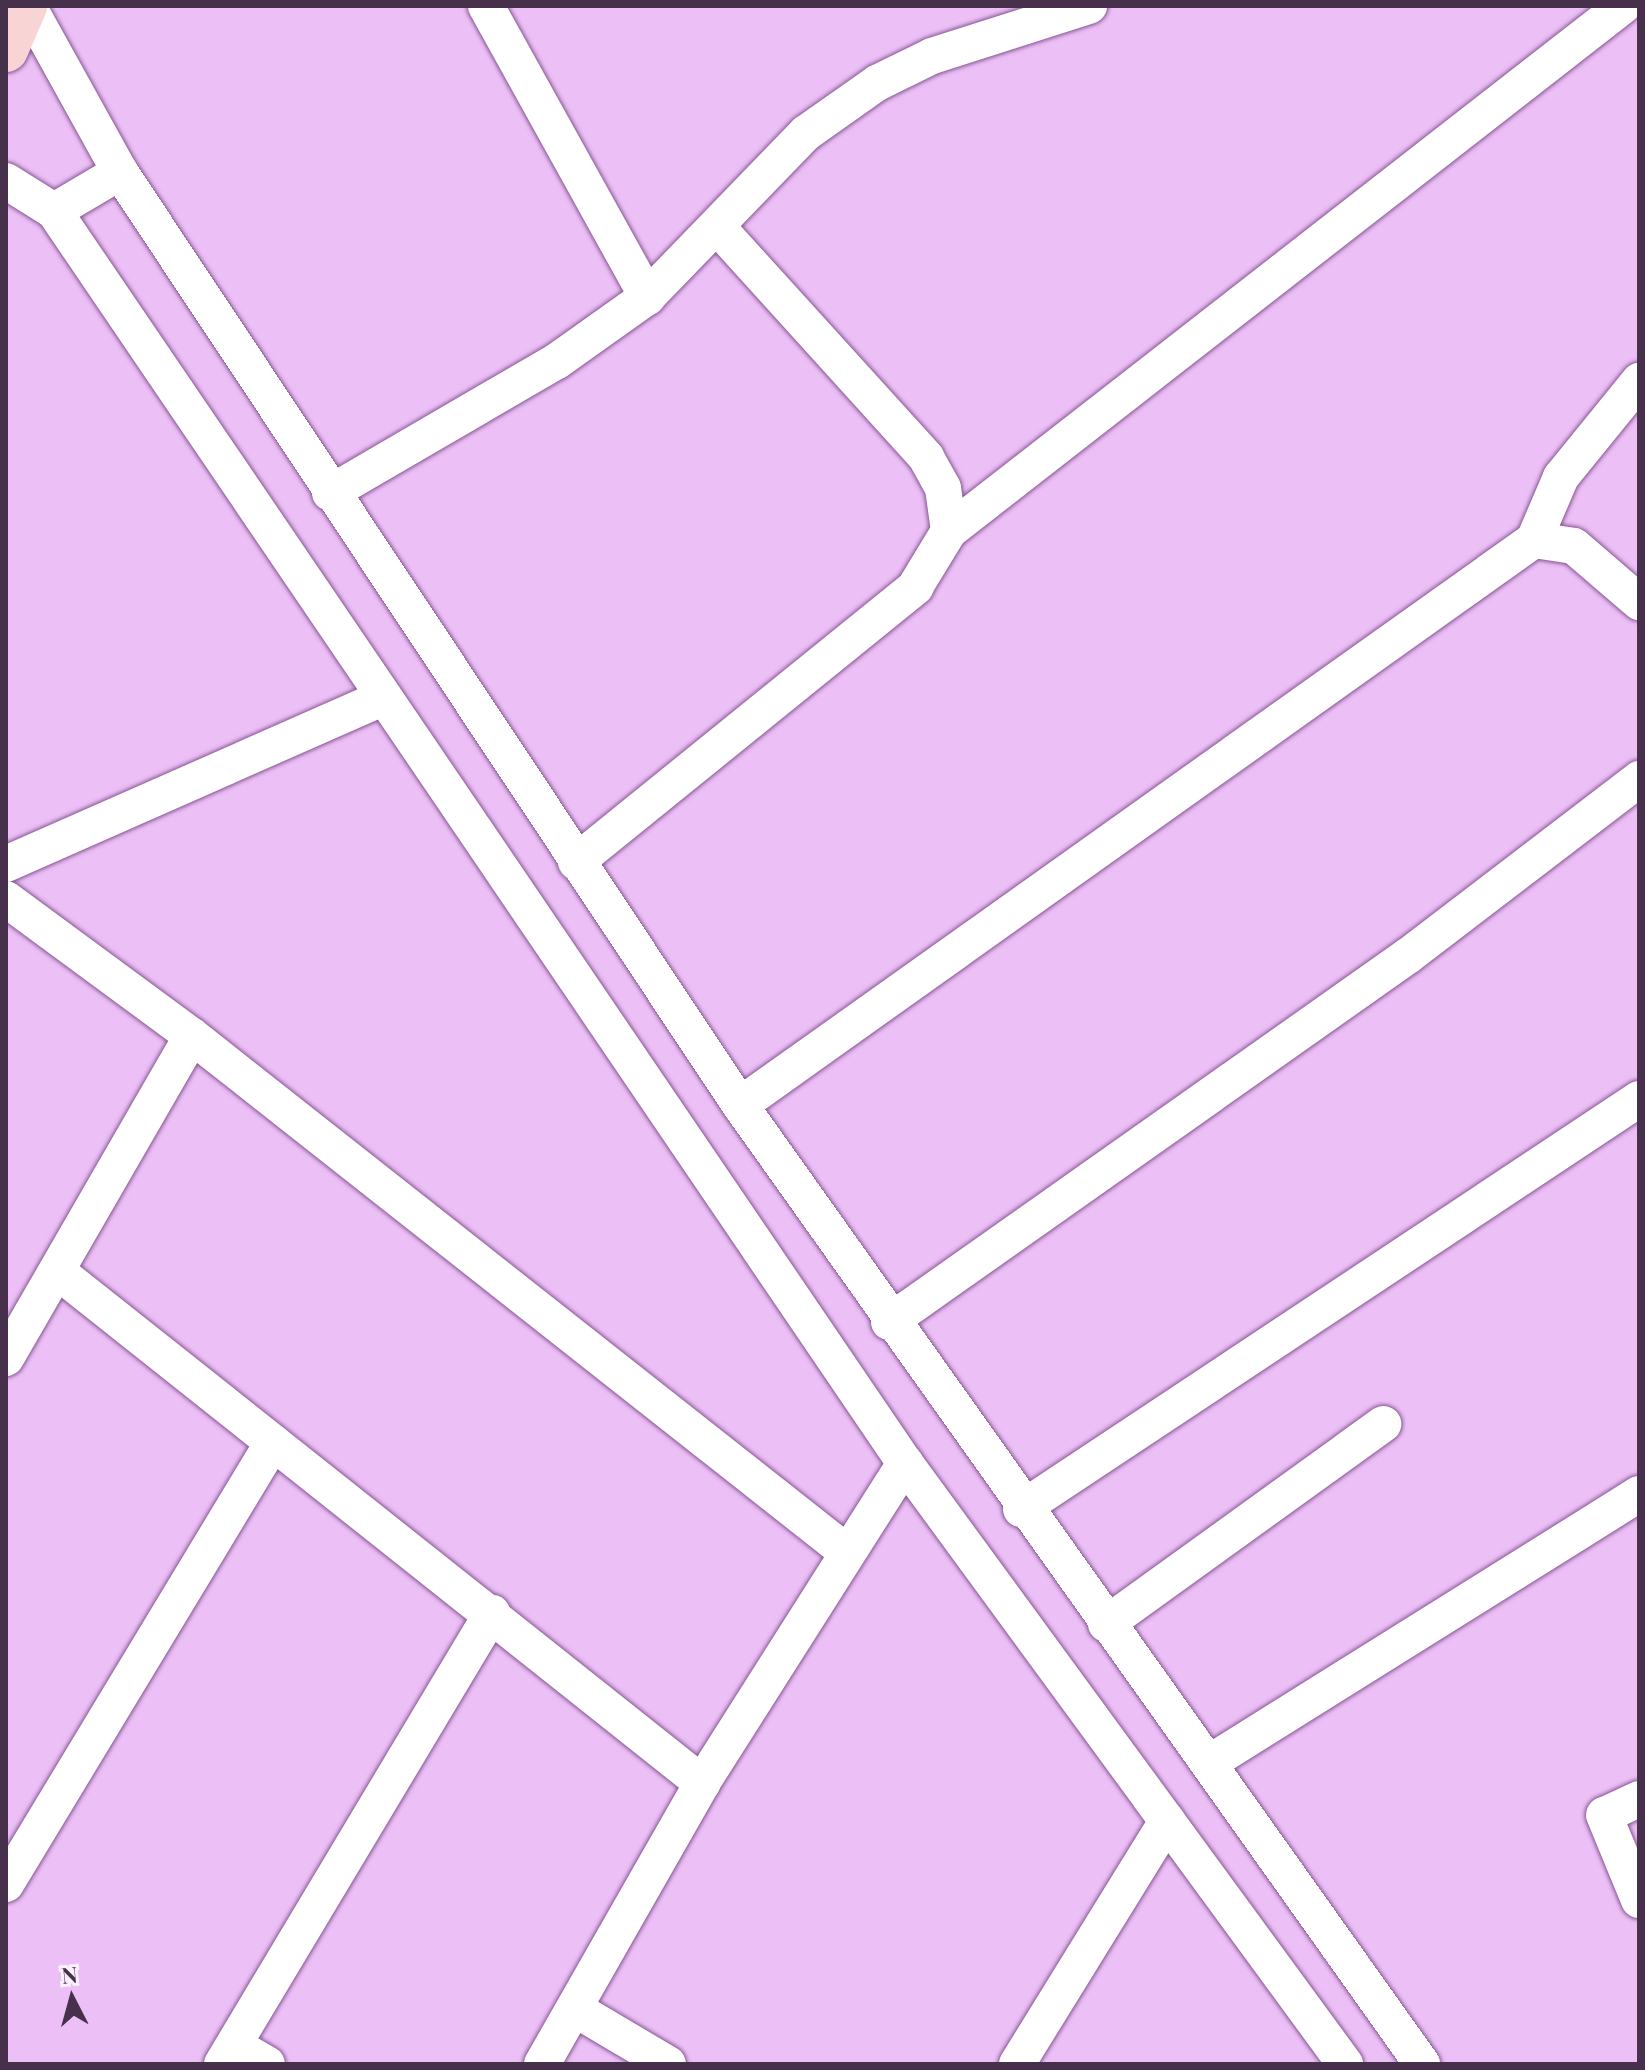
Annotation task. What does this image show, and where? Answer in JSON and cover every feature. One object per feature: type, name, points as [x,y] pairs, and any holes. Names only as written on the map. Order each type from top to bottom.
[{"type":"main road","points":[[6,50],[27,6]]},
{"type":"street","points":[[27,6],[120,172],[330,493],[740,1105],[1021,1509],[1209,1763],[1422,2064]]},
{"type":"street","points":[[486,6],[647,297]]},
{"type":"street","points":[[330,493],[557,361],[647,297],[720,230],[806,133],[877,83],[932,56],[1050,12],[1089,6]]},
{"type":"street","points":[[576,862],[915,587],[949,531],[1623,6]]},
{"type":"street","points":[[54,211],[120,172]]},
{"type":"street","points":[[6,181],[54,211],[905,1463],[1345,2064]]},
{"type":"street","points":[[720,230],[926,457],[943,488],[949,531]]},
{"type":"street","points":[[740,1105],[1534,540],[1561,477],[1639,381]]},
{"type":"street","points":[[1534,540],[1574,546],[1639,602]]},
{"type":"street","points":[[6,864],[384,697]]},
{"type":"street","points":[[889,1322],[1409,955],[1639,779]]},
{"type":"street","points":[[6,899],[192,1036],[844,1550]]},
{"type":"street","points":[[6,1358],[192,1036]]},
{"type":"street","points":[[1021,1509],[1639,1099]]},
{"type":"street","points":[[57,1271],[492,1613],[702,1783]]},
{"type":"street","points":[[1106,1624],[1383,1424]]},
{"type":"street","points":[[6,1884],[273,1442]]},
{"type":"street","points":[[542,2064],[702,1783],[844,1550],[905,1463]]},
{"type":"street","points":[[1209,1763],[1639,1494]]},
{"type":"street","points":[[267,2064],[228,2054],[492,1613]]},
{"type":"street","points":[[1639,1799],[1604,1815],[1639,1900]]},
{"type":"street","points":[[1017,2064],[1167,1821]]},
{"type":"street","points":[[575,2009],[668,2064]]}]
